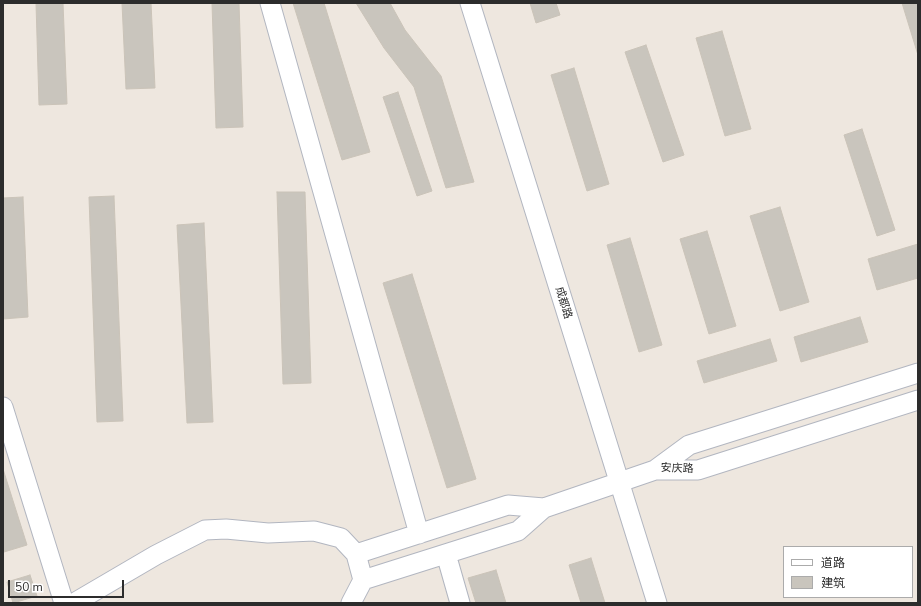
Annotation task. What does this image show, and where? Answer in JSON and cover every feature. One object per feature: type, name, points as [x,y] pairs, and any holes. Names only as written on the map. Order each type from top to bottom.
[{"type":"street","points":[[270,3],[419,534]]},
{"type":"street","name":"成都路","points":[[470,3],[657,603]]},
{"type":"street","name":"安庆路","points":[[655,470],[689,445],[918,373]]},
{"type":"street","name":"安庆路","points":[[655,470],[698,470],[918,400]]},
{"type":"street","points":[[3,407],[64,603]]},
{"type":"street","points":[[351,603],[364,580],[518,531],[544,508],[655,470]]},
{"type":"street","points":[[356,554],[508,505],[544,508]]},
{"type":"street","points":[[74,603],[156,555],[205,530],[226,529],[268,533],[314,531],[341,538],[356,554],[364,580]]},
{"type":"street","points":[[446,554],[460,603]]},
{"type":"building","points":[[36,3],[63,3],[67,104],[39,105]]},
{"type":"building","points":[[122,3],[151,3],[155,88],[126,89]]},
{"type":"building","points":[[212,3],[239,3],[243,127],[216,128]]},
{"type":"building","points":[[293,3],[324,3],[370,152],[342,160]]},
{"type":"building","points":[[356,3],[390,3],[405,30],[441,76],[474,182],[446,188],[414,87],[384,48]]},
{"type":"building","points":[[530,3],[556,3],[560,15],[536,23]]},
{"type":"building","points":[[902,3],[918,3],[918,55]]},
{"type":"building","points":[[722,31],[751,129],[725,136],[696,38]]},
{"type":"building","points":[[646,45],[684,155],[663,162],[625,52]]},
{"type":"building","points":[[574,68],[609,184],[587,191],[551,75]]},
{"type":"building","points":[[398,92],[432,191],[417,196],[383,97]]},
{"type":"building","points":[[862,129],[895,230],[877,236],[844,135]]},
{"type":"building","points":[[277,192],[305,192],[311,383],[283,384]]},
{"type":"building","points":[[114,196],[123,421],[97,422],[89,197]]},
{"type":"building","points":[[23,197],[28,317],[3,319],[3,198]]},
{"type":"building","points":[[780,207],[809,302],[780,311],[750,216]]},
{"type":"building","points":[[204,223],[213,422],[187,423],[177,225]]},
{"type":"building","points":[[707,231],[736,326],[709,334],[680,239]]},
{"type":"building","points":[[630,238],[662,345],[639,352],[607,245]]},
{"type":"building","points":[[918,244],[918,278],[877,290],[868,259]]},
{"type":"building","points":[[412,274],[476,479],[447,488],[383,283]]},
{"type":"building","points":[[860,317],[868,342],[801,362],[794,337]]},
{"type":"building","points":[[770,339],[777,361],[704,383],[697,361]]},
{"type":"building","points":[[3,469],[27,545],[4,552],[3,548]]},
{"type":"building","points":[[591,558],[605,603],[581,603],[569,565]]},
{"type":"building","points":[[496,570],[506,603],[476,603],[468,578]]},
{"type":"building","points":[[30,575],[37,596],[13,603],[7,582]]}]
